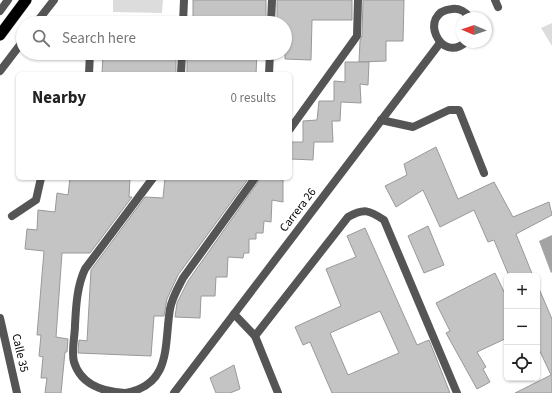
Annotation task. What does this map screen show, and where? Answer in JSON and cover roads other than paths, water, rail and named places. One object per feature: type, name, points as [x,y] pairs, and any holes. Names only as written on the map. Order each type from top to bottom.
[{"type":"highway","points":[[0,35],[26,0]]},
{"type":"street","points":[[0,11],[8,0]]},
{"type":"street","points":[[41,16],[54,0]]},
{"type":"street","points":[[183,16],[184,0]]},
{"type":"street","points":[[271,16],[272,0]]},
{"type":"street","points":[[292,126],[357,36],[358,0]]},
{"type":"street","points":[[456,48],[448,47],[440,43],[435,36],[435,20],[440,13],[447,9],[455,8],[465,12]]},
{"type":"street","name":"Carrera 26","points":[[174,393],[440,43]]},
{"type":"street","points":[[0,71],[16,50]]},
{"type":"street","points":[[89,72],[90,60]]},
{"type":"street","points":[[181,72],[182,60]]},
{"type":"street","points":[[269,72],[270,60]]},
{"type":"street","points":[[381,120],[413,127],[449,110],[459,110],[484,173]]},
{"type":"street","points":[[12,216],[36,200],[41,180]]},
{"type":"street","points":[[152,180],[85,269],[79,282],[74,361],[81,375],[96,387],[110,392],[140,392],[157,375],[164,363],[170,309],[180,285],[254,180]]},
{"type":"street","points":[[255,336],[348,217],[358,211],[371,211],[384,220],[457,393]]},
{"type":"street","points":[[234,314],[255,336],[278,393]]},
{"type":"street","name":"Calle 35","points":[[0,318],[17,393]]}]
